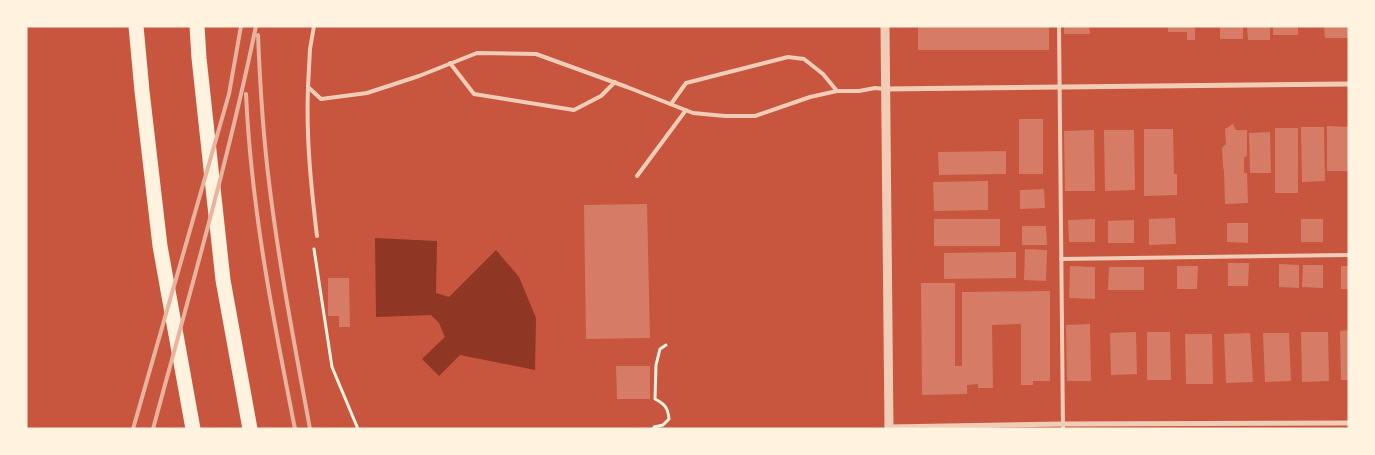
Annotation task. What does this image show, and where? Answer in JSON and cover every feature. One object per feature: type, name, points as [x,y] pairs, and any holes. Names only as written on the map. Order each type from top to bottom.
[{"type":"highway","points":[[136,26],[160,246],[193,429]]},
{"type":"highway","points":[[197,26],[223,280],[250,429]]},
{"type":"street","points":[[885,26],[889,428],[1349,423]]},
{"type":"street","points":[[885,89],[1349,84]]},
{"type":"lane","points":[[314,26],[310,49],[307,122],[309,171],[317,236]]},
{"type":"lane","points":[[1058,26],[1063,426]]},
{"type":"lane","points":[[308,87],[321,99],[367,93],[419,76],[477,52],[536,54],[693,113],[725,116],[754,116],[810,97],[837,91],[885,89]]},
{"type":"lane","points":[[671,104],[686,83],[788,57],[804,59],[823,74],[837,91]]},
{"type":"lane","points":[[450,63],[474,94],[574,110],[601,96],[614,82]]},
{"type":"lane","points":[[637,176],[686,110]]},
{"type":"lane","points":[[1061,259],[1349,255]]},
{"type":"path","points":[[317,236],[314,250],[332,368],[358,429]]},
{"type":"path","points":[[654,429],[654,427],[663,425],[669,418],[668,410],[663,403],[655,399],[656,365],[660,348],[666,345]]},
{"type":"shaded area","points":[[375,238],[437,241],[436,293],[449,297],[496,250],[519,277],[536,318],[535,370],[460,355],[439,376],[422,359],[445,337],[439,323],[431,315],[376,317]]},
{"type":"building","points":[[918,26],[1049,26],[1049,50],[918,50]]},
{"type":"building","points":[[1064,26],[1089,26],[1090,34],[1064,34]]},
{"type":"building","points":[[1168,26],[1195,26],[1195,40],[1187,40],[1187,32],[1168,32]]},
{"type":"building","points":[[1220,26],[1243,26],[1243,39],[1220,39]]},
{"type":"building","points":[[1247,26],[1270,26],[1270,40],[1248,40]]},
{"type":"building","points":[[1273,26],[1298,26],[1298,35],[1273,35]]},
{"type":"building","points":[[1324,26],[1349,26],[1349,38],[1325,38]]},
{"type":"building","points":[[1019,119],[1043,119],[1043,174],[1019,174]]},
{"type":"building","points":[[1233,124],[1236,130],[1247,130],[1247,156],[1244,158],[1244,173],[1247,173],[1248,203],[1225,204],[1222,148],[1226,144],[1225,129]]},
{"type":"building","points":[[1327,126],[1349,127],[1349,171],[1327,171]]},
{"type":"building","points":[[1301,127],[1324,127],[1325,181],[1302,182]]},
{"type":"building","points":[[1275,128],[1298,128],[1298,193],[1275,193]]},
{"type":"building","points":[[1144,129],[1173,129],[1174,174],[1177,174],[1177,195],[1144,196]]},
{"type":"building","points":[[1094,130],[1095,191],[1065,191],[1064,131]]},
{"type":"building","points":[[1104,130],[1134,130],[1135,190],[1105,191]]},
{"type":"building","points":[[1270,132],[1271,173],[1250,173],[1249,133]]},
{"type":"building","points":[[1006,151],[1006,174],[939,175],[938,152]]},
{"type":"building","points":[[988,181],[988,210],[934,211],[933,182]]},
{"type":"building","points":[[1044,189],[1045,208],[1020,209],[1020,190]]},
{"type":"building","points":[[647,204],[650,338],[586,339],[584,205]]},
{"type":"building","points":[[1175,218],[1176,244],[1149,245],[1149,219]]},
{"type":"building","points":[[934,219],[1000,219],[1000,246],[934,246]]},
{"type":"building","points":[[1095,219],[1095,242],[1069,242],[1068,220]]},
{"type":"building","points":[[1301,219],[1323,219],[1323,242],[1301,242]]},
{"type":"building","points":[[1134,220],[1134,243],[1108,243],[1108,221]]},
{"type":"building","points":[[1227,223],[1248,223],[1248,243],[1227,242]]},
{"type":"building","points":[[1022,226],[1046,226],[1047,245],[1022,245]]},
{"type":"building","points":[[1025,249],[1047,250],[1046,281],[1024,280]]},
{"type":"building","points":[[1016,252],[1016,278],[944,279],[944,253]]},
{"type":"building","points":[[1228,263],[1249,263],[1248,286],[1228,286]]},
{"type":"building","points":[[1279,264],[1299,265],[1299,288],[1279,287]]},
{"type":"building","points":[[1303,265],[1323,265],[1323,288],[1302,287]]},
{"type":"building","points":[[1070,266],[1095,267],[1095,299],[1069,298]]},
{"type":"building","points":[[1177,266],[1198,266],[1197,289],[1177,289]]},
{"type":"building","points":[[1341,266],[1349,266],[1349,289],[1341,289]]},
{"type":"building","points":[[1109,267],[1144,267],[1144,290],[1108,290]]},
{"type":"building","points":[[328,278],[349,278],[350,327],[339,327],[339,316],[328,316]]},
{"type":"building","points":[[921,283],[955,283],[955,366],[962,366],[962,292],[1050,291],[1050,381],[1033,381],[1033,385],[1021,385],[1021,324],[992,325],[993,388],[978,388],[978,384],[967,385],[967,394],[922,395]]},
{"type":"building","points":[[1090,324],[1091,381],[1067,381],[1066,325]]},
{"type":"building","points":[[1349,330],[1349,380],[1341,380],[1340,331]]},
{"type":"building","points":[[1136,332],[1137,374],[1111,375],[1110,333]]},
{"type":"building","points":[[1147,332],[1170,332],[1171,380],[1147,380]]},
{"type":"building","points":[[1301,332],[1328,332],[1329,381],[1302,382]]},
{"type":"building","points":[[1250,333],[1253,382],[1226,383],[1224,334]]},
{"type":"building","points":[[1263,333],[1289,333],[1291,381],[1265,382]]},
{"type":"building","points":[[1185,334],[1212,334],[1213,384],[1186,384]]},
{"type":"building","points":[[616,366],[650,366],[650,399],[617,399]]},
{"type":"railway","points":[[133,429],[229,94],[241,26]]},
{"type":"railway","points":[[153,429],[221,178],[256,26]]},
{"type":"railway","points":[[258,35],[263,127],[273,213],[310,429]]},
{"type":"railway","points":[[246,94],[253,178],[264,262],[295,429]]}]
